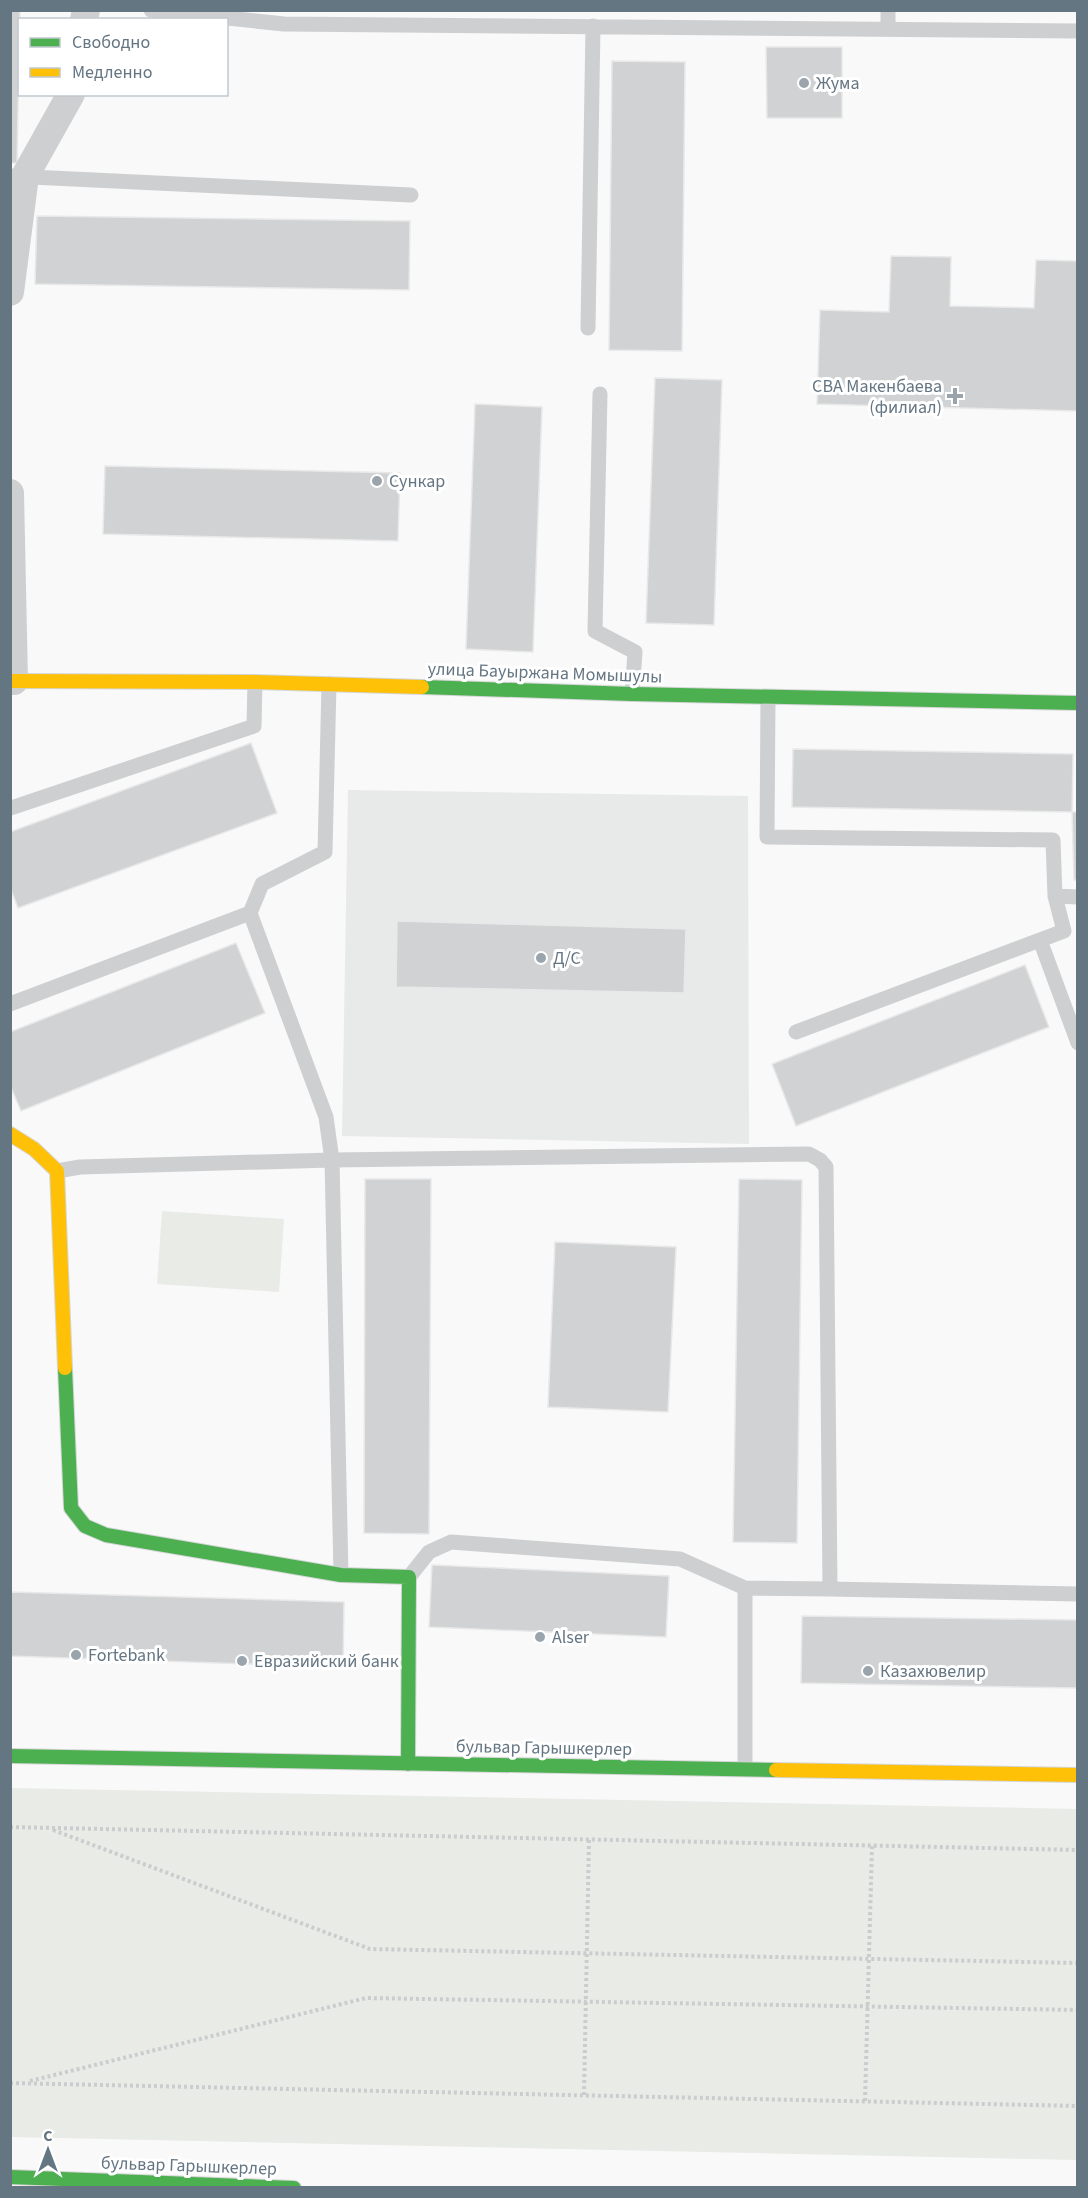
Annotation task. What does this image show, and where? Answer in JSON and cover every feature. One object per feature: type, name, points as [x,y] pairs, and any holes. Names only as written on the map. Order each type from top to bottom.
[{"type":"street","points":[[10,292],[18,176],[70,96]]},
{"type":"street","points":[[10,493],[12,681]]},
{"type":"street","name":"улица Бауыржана Момышулы","points":[[12,681],[255,682],[632,694],[1077,703]]},
{"type":"street","points":[[10,1134],[34,1149],[57,1171],[71,1508],[85,1526],[106,1535],[341,1575],[409,1577],[408,1764]]},
{"type":"street","name":"бульвар Гарышкерлер","points":[[10,1756],[1077,1775]]},
{"type":"street","name":"бульвар Гарышкерлер","points":[[10,2177],[180,2185],[294,2187]]},
{"type":"lane","points":[[151,10],[285,17],[485,18],[593,26],[1077,31]]},
{"type":"lane","points":[[888,10],[888,29]]},
{"type":"lane","points":[[588,328],[593,26]]},
{"type":"lane","points":[[18,176],[411,195]]},
{"type":"lane","points":[[600,394],[595,631],[635,652],[632,694]]},
{"type":"lane","points":[[11,808],[254,726],[255,682]]},
{"type":"lane","points":[[329,684],[325,852],[262,884],[250,913],[326,1117],[332,1160],[341,1575]]},
{"type":"lane","points":[[768,697],[767,837],[1053,840],[1055,896],[1064,932],[796,1032]]},
{"type":"lane","points":[[1055,896],[1077,897]]},
{"type":"lane","points":[[10,1004],[250,913]]},
{"type":"lane","points":[[1040,940],[1077,1043]]},
{"type":"lane","points":[[57,1171],[80,1167],[332,1160],[809,1154],[820,1160],[826,1167],[830,1589]]},
{"type":"lane","points":[[409,1577],[429,1552],[451,1542],[680,1559],[745,1588],[1077,1594]]},
{"type":"lane","points":[[745,1588],[745,1769]]},
{"type":"path","points":[[10,1827],[1077,1850]]},
{"type":"path","points":[[49,1828],[370,1949],[1077,1963]]},
{"type":"path","points":[[584,2095],[589,1840]]},
{"type":"path","points":[[865,2101],[872,1846]]},
{"type":"path","points":[[23,2083],[366,1998],[1077,2010]]},
{"type":"path","points":[[10,2083],[1077,2106]]},
{"type":"shaded area","points":[[348,790],[748,796],[749,1144],[342,1136]]},
{"type":"shaded area","points":[[162,1211],[284,1219],[279,1292],[157,1284]]},
{"type":"shaded area","points":[[10,1788],[1077,1809],[1077,2160],[11,2137]]},
{"type":"building","points":[[10,10],[20,10],[18,18],[17,163],[10,163]]},
{"type":"building","name":"Жума","points":[[766,47],[842,47],[842,118],[767,118]]},
{"type":"building","points":[[612,61],[685,62],[682,351],[609,350]]},
{"type":"building","points":[[37,216],[410,221],[409,290],[35,284]]},
{"type":"building","points":[[891,256],[951,257],[950,306],[1034,308],[1036,260],[1078,261],[1078,411],[817,404],[820,310],[889,312]]},
{"type":"building","points":[[655,378],[722,380],[714,625],[646,623]]},
{"type":"building","points":[[475,404],[542,407],[533,652],[466,649]]},
{"type":"building","points":[[105,466],[400,473],[398,541],[103,534]]},
{"type":"building","points":[[251,743],[277,813],[18,908],[10,887],[10,832]]},
{"type":"building","points":[[793,749],[1073,754],[1072,812],[792,807]]},
{"type":"building","points":[[1072,812],[1078,812],[1078,880],[1074,880]]},
{"type":"building","name":"Д/С","points":[[397,921],[686,929],[684,993],[396,987]]},
{"type":"building","points":[[236,943],[265,1013],[21,1111],[10,1085],[10,1032]]},
{"type":"building","points":[[1025,965],[1049,1027],[796,1126],[772,1064]]},
{"type":"building","points":[[365,1179],[431,1179],[429,1534],[364,1533]]},
{"type":"building","points":[[739,1179],[802,1180],[797,1543],[733,1542]]},
{"type":"building","points":[[555,1242],[676,1247],[668,1412],[548,1407]]},
{"type":"building","points":[[432,1565],[669,1576],[666,1637],[429,1627]]},
{"type":"building","points":[[10,1592],[344,1602],[343,1667],[10,1656]]},
{"type":"building","points":[[802,1616],[1078,1620],[1078,1688],[801,1683]]},
{"type":"traffic: fast","points":[[422,687],[632,694],[1078,703]]},
{"type":"traffic: fast","points":[[65,1368],[71,1508],[85,1526],[106,1535],[341,1575],[409,1577],[408,1764]]},
{"type":"traffic: fast","points":[[10,1756],[776,1770]]},
{"type":"traffic: fast","points":[[10,2177],[294,2188]]},
{"type":"traffic: slow","points":[[10,681],[255,682],[422,687]]},
{"type":"traffic: slow","points":[[10,1134],[34,1149],[57,1171],[65,1368]]},
{"type":"traffic: slow","points":[[776,1770],[1078,1775]]},
{"type":"place","name":"Жума","points":[[804,83]]},
{"type":"place","name":"СВА Макенбаева (филиал)","points":[[955,396]]},
{"type":"place","name":"Сункар","points":[[377,481]]},
{"type":"place","name":"Д/С","points":[[541,958]]},
{"type":"place","name":"Alser","points":[[540,1637]]},
{"type":"place","name":"Fortebank","points":[[76,1655]]},
{"type":"place","name":"Евразийский банк","points":[[242,1661]]},
{"type":"place","name":"Казахювелир","points":[[868,1671]]}]
